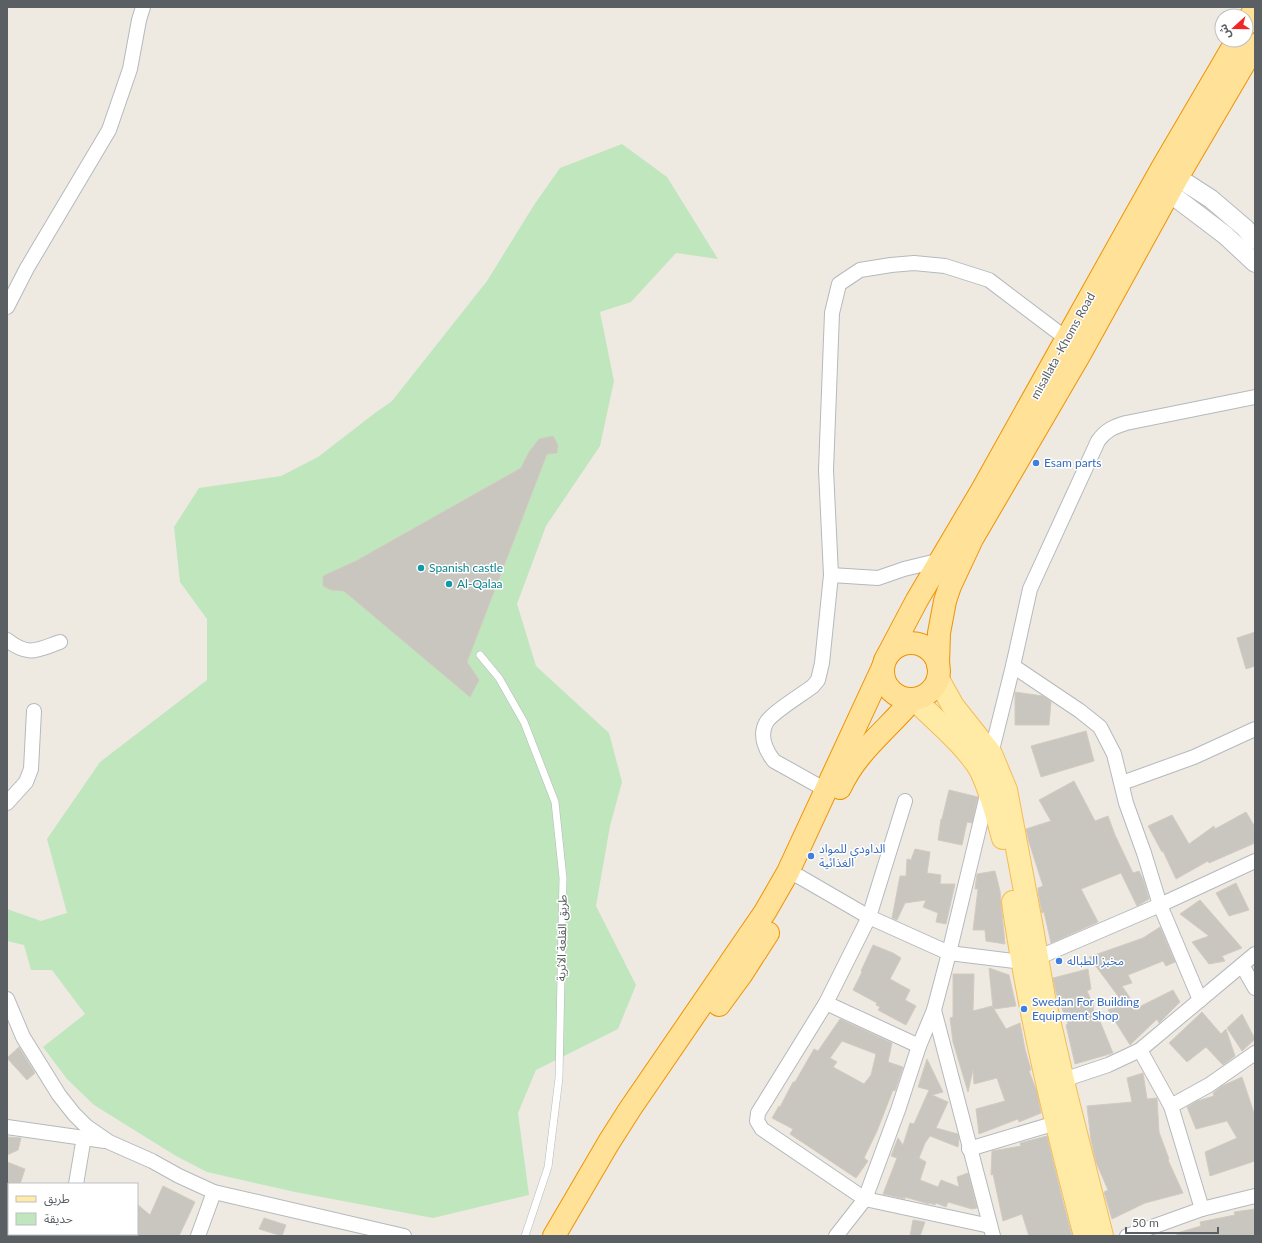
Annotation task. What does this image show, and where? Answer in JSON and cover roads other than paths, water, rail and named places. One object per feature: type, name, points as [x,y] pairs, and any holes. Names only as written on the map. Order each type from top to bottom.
[{"type":"highway","name":"misallata -Khoms Road","points":[[794,875],[826,790],[886,660],[917,600],[986,484],[1066,339],[1166,180],[1255,45]]},
{"type":"highway","name":"misallata -Khoms Road","points":[[938,672],[939,633],[945,602],[950,586],[972,539],[1080,354],[1233,48]]},
{"type":"highway","points":[[913,643],[922,645],[929,650],[935,657],[938,672],[934,687],[929,693],[913,700],[896,696],[885,683],[883,675],[886,660],[900,645],[913,643]]},
{"type":"highway","points":[[569,1236],[642,1114],[741,975],[777,918],[794,875],[846,777],[868,746],[913,700]]},
{"type":"highway","points":[[554,1236],[630,1109],[765,912],[794,875]]},
{"type":"main road","points":[[938,672],[953,706],[991,754],[1006,790],[1030,960],[1056,1123],[1085,1236]]},
{"type":"main road","points":[[913,700],[970,755],[980,770],[988,789],[1002,837],[1030,960],[1044,998],[1102,1236]]},
{"type":"street","points":[[7,307],[27,268],[109,130],[130,69],[139,20],[143,7]]},
{"type":"street","points":[[1166,180],[1211,199],[1245,228],[1255,240]]},
{"type":"street","points":[[1166,180],[1255,263]]},
{"type":"street","points":[[826,790],[774,761],[768,754],[763,734],[766,723],[771,716],[813,686],[818,680],[822,662],[831,575],[826,470],[832,313],[839,284],[860,270],[914,263],[945,266],[989,280],[1066,339]]},
{"type":"street","points":[[991,754],[1030,589],[1098,441],[1103,434],[1111,428],[1126,424],[1255,397]]},
{"type":"street","points":[[831,575],[878,578],[904,569],[941,560]]},
{"type":"street","points":[[7,640],[21,650],[32,651],[60,642]]},
{"type":"street","points":[[1013,666],[1080,711],[1100,727],[1114,754],[1126,803],[1144,853],[1160,905],[1200,1000]]},
{"type":"street","points":[[7,803],[26,782],[31,769],[34,711]]},
{"type":"street","points":[[1122,784],[1194,757],[1255,730]]},
{"type":"street","points":[[836,1236],[865,1199],[898,1110],[919,1046],[934,1010],[949,954],[988,789]]},
{"type":"street","points":[[905,802],[869,917],[826,1003],[758,1113],[757,1121],[762,1129],[865,1199],[991,1231],[934,1010]]},
{"type":"street","points":[[794,875],[869,917],[949,954],[1030,960],[1160,905],[1255,861]]},
{"type":"street","points":[[1063,1080],[1108,1064],[1140,1050],[1255,954]]},
{"type":"street","points":[[1242,965],[1255,988]]},
{"type":"street","points":[[7,999],[23,1037],[59,1095],[86,1126],[109,1142],[214,1192],[404,1236]]},
{"type":"street","points":[[826,1003],[919,1046]]},
{"type":"street","points":[[1140,1050],[1171,1106],[1202,1209]]},
{"type":"street","points":[[1171,1106],[1209,1085],[1255,1053]]},
{"type":"street","points":[[969,1149],[1056,1123]]},
{"type":"street","points":[[7,1127],[84,1137],[109,1142]]},
{"type":"street","points":[[76,1183],[84,1137]]},
{"type":"street","points":[[198,1236],[214,1192]]},
{"type":"street","points":[[1127,1236],[1202,1209],[1255,1196]]},
{"type":"lane","name":"طريق القلعة الاثرية","points":[[480,655],[499,678],[524,722],[555,802],[563,878],[559,1078],[548,1167],[525,1236]]},
{"type":"place","name":"Esam parts","points":[[1036,463]]},
{"type":"place","name":"Spanish castle","points":[[421,568]]},
{"type":"place","name":"Al-Qalaa","points":[[449,584]]},
{"type":"place","name":"الداودي للمواد الغذائية","points":[[811,856]]},
{"type":"place","name":"مخبز الطباله","points":[[1059,961]]},
{"type":"place","name":"Swedan For Building Equipment Shop","points":[[1024,1009]]}]
